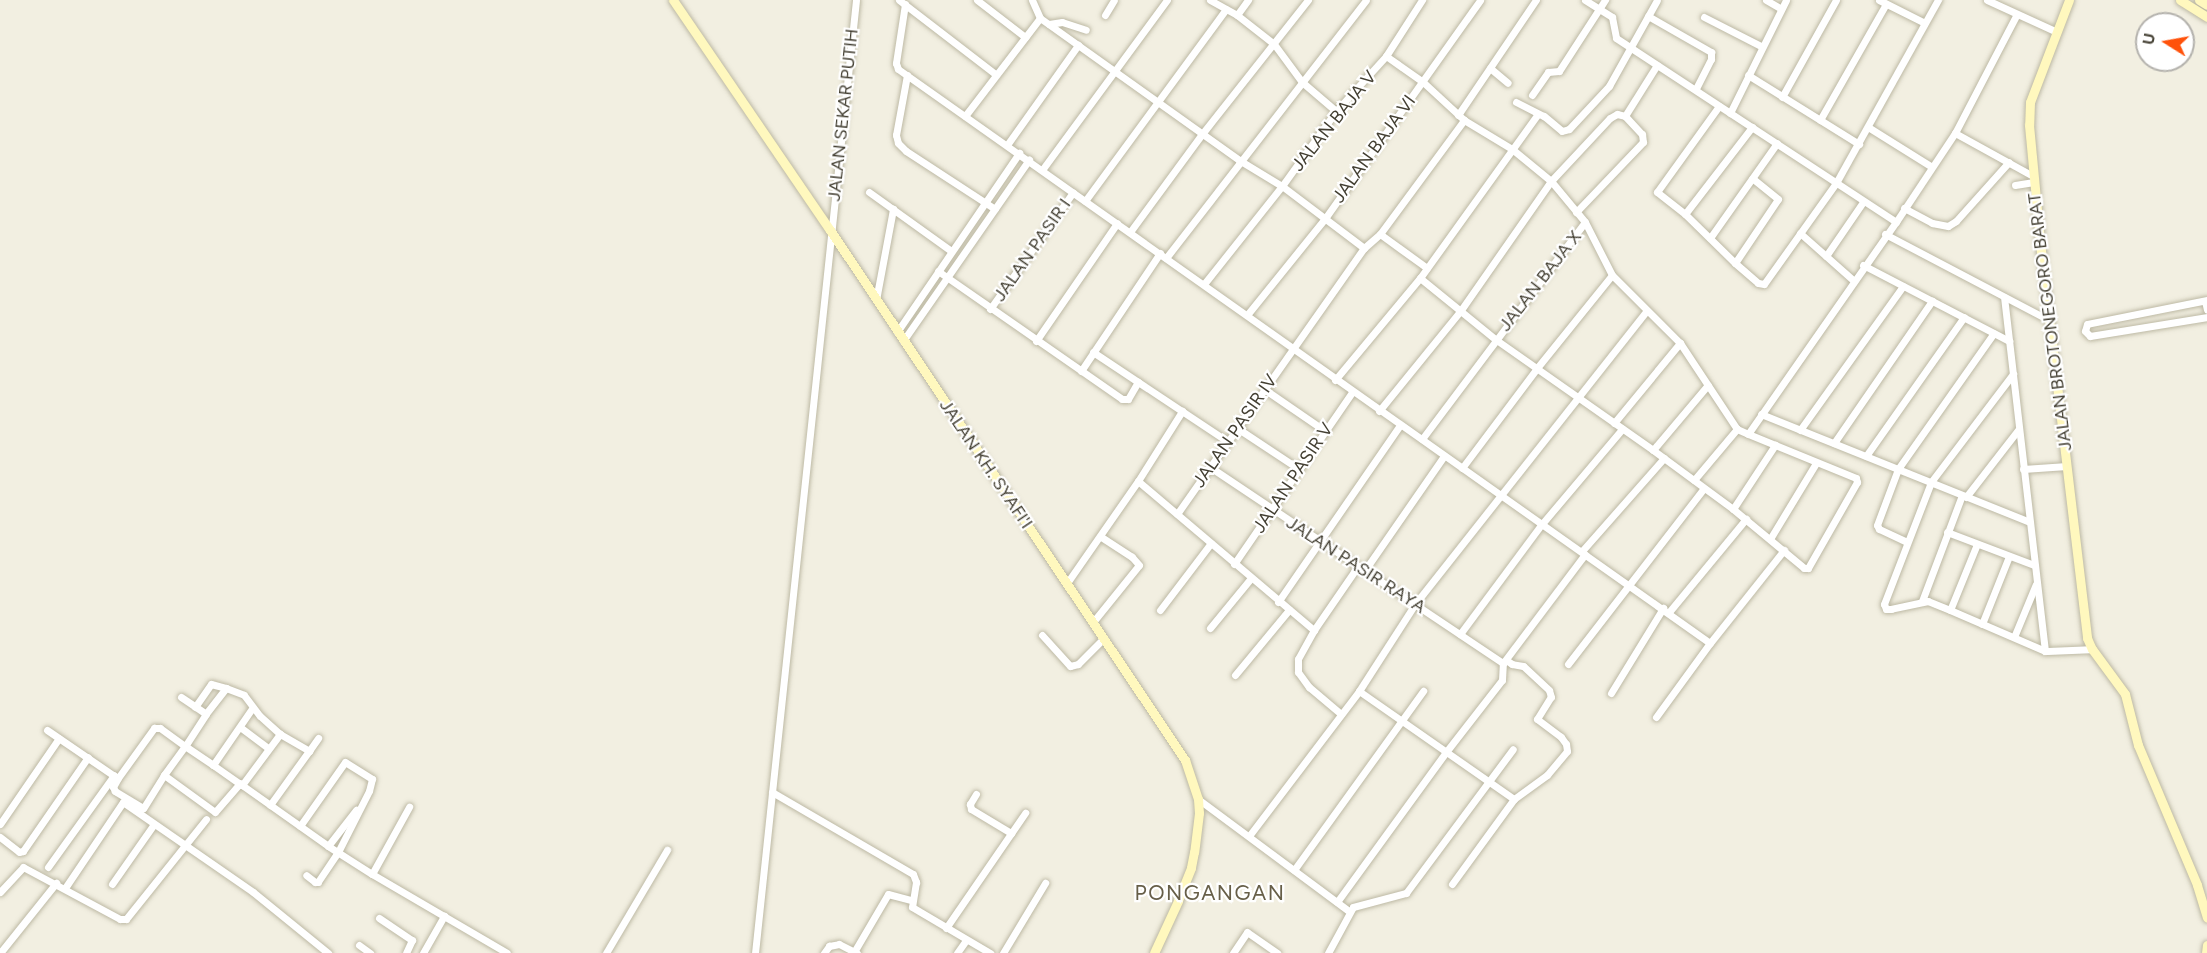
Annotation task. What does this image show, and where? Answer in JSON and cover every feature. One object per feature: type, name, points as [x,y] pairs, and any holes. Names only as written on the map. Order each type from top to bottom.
[{"type":"main road","name":"JALAN KH. SYAFI'I","points":[[673,0],[1185,760],[1198,799],[1199,813],[1191,868],[1154,953]]},
{"type":"main road","name":"JALAN BROTONEGORO BARAT","points":[[2069,0],[2030,102],[2029,125],[2049,320],[2088,638],[2092,648]]},
{"type":"main road","points":[[2180,0],[2207,17]]},
{"type":"main road","points":[[2199,0],[2207,5]]},
{"type":"main road","points":[[2092,648],[2125,694],[2138,745],[2189,865],[2207,918]]},
{"type":"main road","points":[[2206,953],[2207,945]]},
{"type":"street","name":"JALAN SEKAR PUTIH","points":[[755,953],[856,0]]},
{"type":"street","points":[[977,0],[1025,37]]},
{"type":"street","points":[[1032,0],[1040,18],[1239,160],[1282,186],[1326,217],[1364,248]]},
{"type":"street","points":[[1105,15],[1114,0]]},
{"type":"street","points":[[1042,170],[1167,0]]},
{"type":"street","points":[[1210,0],[1237,15],[1274,44],[1302,82],[1336,111]]},
{"type":"street","points":[[1237,15],[1248,0]]},
{"type":"street","points":[[1130,232],[1202,134],[1308,0]]},
{"type":"street","points":[[1081,371],[1163,256],[1356,16],[1366,0]]},
{"type":"street","name":"JALAN BAJA V","points":[[1204,285],[1282,186],[1336,111],[1386,56],[1422,0]]},
{"type":"street","name":"JALAN BAJA VI","points":[[1247,315],[1326,217],[1480,0]]},
{"type":"street","name":"JALAN PASIR IV","points":[[1177,514],[1364,248],[1380,234],[1461,118],[1490,68],[1536,0]]},
{"type":"street","points":[[1585,0],[1614,19],[1616,38],[1896,222]]},
{"type":"street","points":[[1532,95],[1548,72],[1559,70],[1605,0]]},
{"type":"street","points":[[1516,102],[1544,116],[1562,131],[1569,129],[1609,86],[1657,0]]},
{"type":"street","points":[[1766,0],[1780,8]]},
{"type":"street","points":[[1730,113],[1761,46],[1786,0]]},
{"type":"street","points":[[1782,97],[1836,0]]},
{"type":"street","points":[[1719,106],[1659,187],[1660,196],[1685,214],[1758,284],[1764,284],[1836,183],[1938,0]]},
{"type":"street","points":[[1987,0],[2057,32]]},
{"type":"street","points":[[902,2],[995,74]]},
{"type":"street","points":[[902,2],[896,65],[907,75],[1247,315],[1335,380],[1422,439],[1541,525],[1628,583],[1710,643]]},
{"type":"street","points":[[1820,120],[1882,2],[1925,23]]},
{"type":"street","points":[[1085,201],[1226,9]]},
{"type":"street","points":[[1748,434],[1863,265],[1896,222],[1955,133],[2017,14]]},
{"type":"street","points":[[1648,16],[1711,52],[1711,59],[1696,89]]},
{"type":"street","points":[[1704,17],[1761,46]]},
{"type":"street","points":[[965,116],[1040,18]]},
{"type":"street","points":[[1049,24],[1062,22],[1086,30]]},
{"type":"street","points":[[1007,145],[1078,45]]},
{"type":"street","points":[[1386,56],[1423,82],[1461,118],[1512,148],[1551,181],[1585,222],[1612,275],[1680,343],[1737,429],[1855,477],[1857,481],[1808,568],[1804,568],[1746,519],[1664,458],[1495,339],[1420,278]]},
{"type":"street","points":[[1625,116],[1657,65]]},
{"type":"street","points":[[1490,68],[1508,83]]},
{"type":"street","points":[[907,75],[896,135],[898,142],[906,151],[995,209]]},
{"type":"street","points":[[1748,75],[1859,144]]},
{"type":"street","points":[[1379,411],[1461,310],[1551,181],[1610,118],[1617,114],[1625,116],[1642,134],[1642,142],[1576,212]]},
{"type":"street","points":[[1335,380],[1420,278],[1538,115]]},
{"type":"street","points":[[1685,214],[1752,127]]},
{"type":"street","points":[[1868,127],[1932,167]]},
{"type":"street","points":[[1955,133],[2009,162],[2033,179]]},
{"type":"street","points":[[1710,238],[1776,144]]},
{"type":"street","points":[[897,332],[1019,153]]},
{"type":"street","points":[[903,341],[1029,160]]},
{"type":"street","points":[[1904,208],[1932,223],[1948,225],[1956,222],[2009,162]]},
{"type":"street","points":[[1735,263],[1778,199],[1752,178]]},
{"type":"street","points":[[2014,185],[2033,179]]},
{"type":"street","points":[[869,192],[951,251]]},
{"type":"street","name":"JALAN PASIR I","points":[[990,309],[1073,192]]},
{"type":"street","points":[[1826,256],[1863,202]]},
{"type":"street","points":[[876,300],[893,209]]},
{"type":"street","name":"JALAN BAJA X","points":[[1422,439],[1585,222]]},
{"type":"street","points":[[1036,340],[1117,223]]},
{"type":"street","points":[[1800,233],[1853,280]]},
{"type":"street","points":[[1380,234],[1427,268]]},
{"type":"street","points":[[1885,234],[2049,320]]},
{"type":"street","points":[[1863,265],[2009,341]]},
{"type":"street","points":[[938,271],[1125,400],[1138,382]]},
{"type":"street","points":[[1462,468],[1537,368],[1612,275]]},
{"type":"street","points":[[1800,430],[1903,286]]},
{"type":"street","points":[[2004,297],[2045,651]]},
{"type":"street","points":[[2207,310],[2206,300],[2087,324],[2085,331],[2090,336],[2207,317]]},
{"type":"street","points":[[1834,443],[1932,301]]},
{"type":"street","points":[[1249,836],[1359,691],[1415,604],[1502,497],[1577,397],[1647,312]]},
{"type":"street","points":[[1866,456],[1964,317]]},
{"type":"street","points":[[1908,542],[1877,526],[1898,469],[1994,333]]},
{"type":"street","points":[[1614,423],[1680,343]]},
{"type":"street","points":[[1093,352],[1227,441]]},
{"type":"street","points":[[2013,374],[1931,482],[1884,606],[1891,609],[1922,601],[1950,610],[2045,651],[2092,648]]},
{"type":"street","points":[[1653,450],[1708,385]]},
{"type":"street","points":[[1264,389],[1325,431]]},
{"type":"street","name":"JALAN PASIR V","points":[[1234,564],[1352,392]]},
{"type":"street","points":[[1067,583],[1138,481],[1182,411]]},
{"type":"street","points":[[1761,414],[2029,522]]},
{"type":"street","points":[[1278,602],[1400,424]]},
{"type":"street","points":[[1237,428],[1299,469]]},
{"type":"street","points":[[1460,634],[1541,525],[1622,429]]},
{"type":"street","points":[[1694,480],[1737,429]]},
{"type":"street","points":[[1922,601],[1947,532],[1964,496],[2018,430]]},
{"type":"street","points":[[1732,509],[1775,446]]},
{"type":"street","points":[[1341,714],[1309,687],[1298,672],[1298,660],[1314,630],[1444,456]]},
{"type":"street","points":[[1337,902],[1446,752],[1502,680],[1505,661],[1584,553],[1664,458]]},
{"type":"street","points":[[1770,539],[1816,463]]},
{"type":"street","points":[[2023,469],[2067,466]]},
{"type":"street","name":"JALAN PASIR RAYA","points":[[1210,467],[1460,634],[1505,661],[1523,666],[1549,690],[1551,697],[1537,719],[1561,737],[1566,744],[1567,751],[1547,775],[1514,799]]},
{"type":"street","points":[[1138,481],[1278,602],[1314,630]]},
{"type":"street","points":[[1568,664],[1628,583],[1704,488]]},
{"type":"street","points":[[1611,693],[1666,610],[1746,519]]},
{"type":"street","points":[[1947,532],[2034,565]]},
{"type":"street","points":[[1093,622],[1139,565],[1100,536]]},
{"type":"street","points":[[1161,610],[1211,543]]},
{"type":"street","points":[[1950,610],[1977,544]]},
{"type":"street","points":[[1656,717],[1710,643],[1784,550]]},
{"type":"street","points":[[1982,624],[2009,556]]},
{"type":"street","points":[[1210,627],[1251,578]]},
{"type":"street","points":[[2014,637],[2036,584]]},
{"type":"street","points":[[1234,675],[1289,610]]},
{"type":"street","points":[[1042,635],[1070,666],[1078,664],[1104,638]]},
{"type":"street","points":[[195,707],[211,684],[226,688],[244,695],[280,734],[309,751]]},
{"type":"street","points":[[116,777],[113,789],[142,808],[226,688]]},
{"type":"street","points":[[1359,691],[1514,799],[1452,884]]},
{"type":"street","points":[[1294,870],[1423,691]]},
{"type":"street","points":[[181,698],[206,714]]},
{"type":"street","points":[[213,765],[253,707]]},
{"type":"street","points":[[48,867],[155,727],[328,846],[507,953]]},
{"type":"street","points":[[240,727],[268,748]]},
{"type":"street","points":[[47,730],[116,777]]},
{"type":"street","points":[[164,775],[218,812],[280,734]]},
{"type":"street","points":[[0,824],[59,738]]},
{"type":"street","points":[[270,805],[318,738]]},
{"type":"street","points":[[1328,953],[1349,911],[1359,904],[1406,893],[1513,749]]},
{"type":"street","points":[[0,837],[19,852],[23,851],[88,757]]},
{"type":"street","points":[[300,826],[345,762],[368,776],[373,782],[338,852],[318,882],[306,875]]},
{"type":"street","points":[[772,792],[913,874],[916,882],[911,900],[912,907],[990,953]]},
{"type":"street","points":[[976,794],[969,807],[1011,833]]},
{"type":"street","points":[[1198,799],[1349,911]]},
{"type":"street","points":[[65,888],[122,802],[253,892],[318,950],[328,953]]},
{"type":"street","points":[[328,846],[359,807]]},
{"type":"street","points":[[372,874],[409,807]]},
{"type":"street","points":[[946,928],[1025,813]]},
{"type":"street","points":[[0,892],[20,867],[56,883],[120,919],[126,919],[206,819]]},
{"type":"street","points":[[112,884],[154,824]]},
{"type":"street","points":[[606,953],[667,850]]},
{"type":"street","points":[[0,953],[56,883]]},
{"type":"street","points":[[1003,953],[1045,883]]},
{"type":"street","points":[[824,953],[833,944],[856,952],[888,894],[911,900]]},
{"type":"street","points":[[423,953],[444,916]]},
{"type":"street","points":[[379,918],[412,940],[406,953]]},
{"type":"street","points":[[1233,953],[1247,932],[1277,953]]},
{"type":"street","points":[[957,953],[966,940]]},
{"type":"street","points":[[359,945],[370,953]]},
{"type":"district","name":"PONGANGAN","points":[[1210,893]]}]
